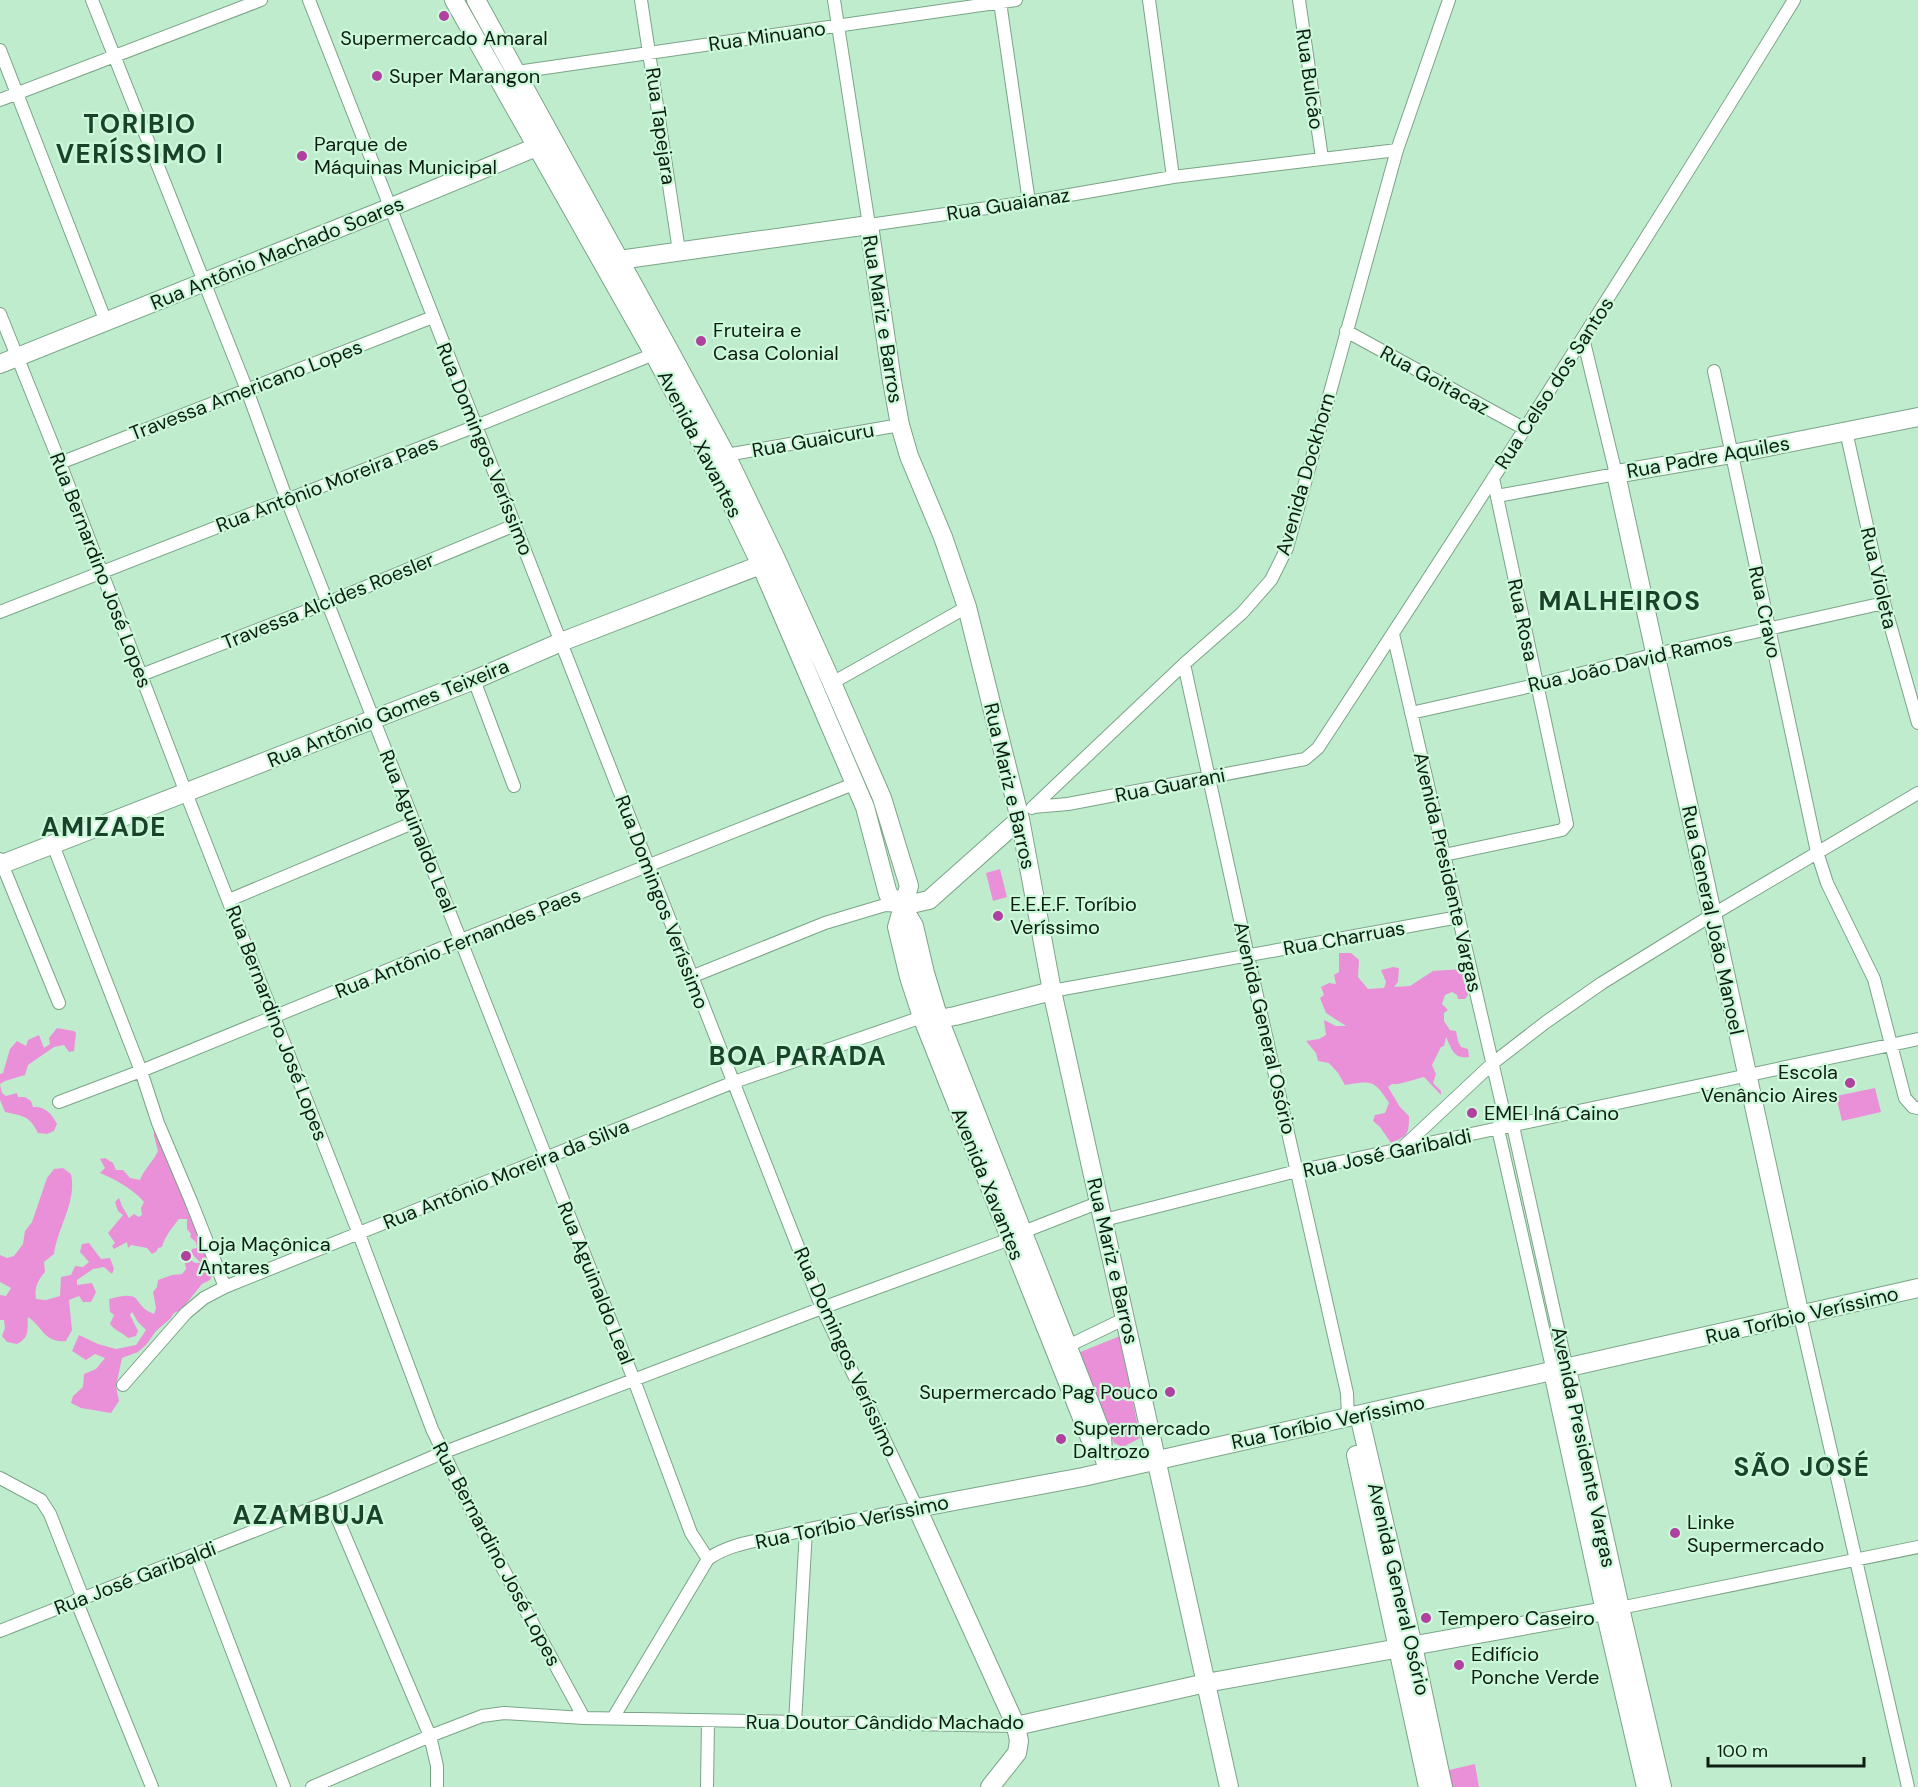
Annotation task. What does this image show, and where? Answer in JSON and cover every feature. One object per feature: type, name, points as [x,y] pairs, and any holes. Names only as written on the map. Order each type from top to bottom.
[{"type":"street","name":"Rua Aguinaldo Leal","points":[[92,0],[248,390],[287,500],[634,1380],[691,1533],[708,1559]]},
{"type":"street","points":[[0,100],[261,0]]},
{"type":"street","name":"Rua Domingos Veríssimo","points":[[309,0],[822,1308],[1017,1726],[1019,1741],[1017,1753],[990,1787]]},
{"type":"street","name":"Avenida Xavantes","points":[[454,0],[619,260],[726,455],[865,807],[888,894],[903,906],[914,926],[930,1018],[1016,1236],[1090,1438],[1106,1463]]},
{"type":"street","name":"Avenida Xavantes","points":[[476,0],[517,72],[545,143],[654,354],[713,465],[769,562],[832,683],[882,798],[909,886]]},
{"type":"street","name":"Rua Tapejara","points":[[641,0],[679,251]]},
{"type":"street","name":"Rua Mariz e Barros","points":[[834,0],[900,425],[909,456],[967,607],[1027,813],[1052,991],[1229,1787]]},
{"type":"street","name":"Rua Minuano","points":[[517,72],[1016,0]]},
{"type":"street","points":[[1149,0],[1173,177]]},
{"type":"street","name":"Rua Bulcão","points":[[1299,0],[1322,158]]},
{"type":"street","name":"Avenida Dockhorn","points":[[903,906],[929,900],[939,892],[1027,813],[1184,664],[1242,614],[1271,580],[1287,548],[1396,150],[1449,0]]},
{"type":"street","name":"Rua Celso dos Santos","points":[[1305,759],[1318,748],[1393,634],[1670,201],[1794,0]]},
{"type":"street","points":[[1000,2],[1029,202]]},
{"type":"street","points":[[0,50],[106,322]]},
{"type":"street","name":"Rua Antônio Machado Soares","points":[[9,361],[545,143]]},
{"type":"street","name":"Rua Guaianaz","points":[[619,260],[1029,202],[1173,177],[1396,150]]},
{"type":"street","name":"Rua Bernardino José Lopes","points":[[0,314],[9,361],[60,463],[442,1453],[584,1718]]},
{"type":"street","name":"Travessa Americano Lopes","points":[[60,463],[433,317]]},
{"type":"street","name":"Rua Goitacaz","points":[[1346,331],[1525,429]]},
{"type":"street","points":[[1583,338],[1616,474]]},
{"type":"street","name":"Rua Antônio Moreira Paes","points":[[0,612],[654,354]]},
{"type":"street","name":"Rua Cravo","points":[[1714,371],[1817,852],[1827,883],[1874,979],[1905,1098],[1913,1107],[1918,1108]]},
{"type":"street","name":"Rua Padre Aquiles","points":[[1497,496],[1732,454],[1918,417]]},
{"type":"street","name":"Rua Guaicuru","points":[[726,455],[900,425]]},
{"type":"street","name":"Rua Violeta","points":[[1846,431],[1884,603],[1918,723]]},
{"type":"street","name":"Rua General João Manoel","points":[[1616,474],[1800,1316],[1908,1787]]},
{"type":"street","name":"Rua Rosa","points":[[1444,855],[1562,830],[1567,824],[1493,478]]},
{"type":"street","name":"Travessa Alcides Roesler","points":[[141,675],[327,603],[515,525]]},
{"type":"street","name":"Rua Antônio Gomes Teixeira","points":[[1,863],[186,793],[474,680],[561,642],[769,562]]},
{"type":"street","name":"Rua João David Ramos","points":[[1411,713],[1536,685],[1656,654],[1884,603]]},
{"type":"street","points":[[832,683],[967,607]]},
{"type":"street","name":"Avenida Presidente Vargas","points":[[1393,634],[1503,1109],[1513,1126],[1560,1370],[1612,1610],[1646,1787]]},
{"type":"street","name":"Avenida General Osório","points":[[1184,664],[1389,1574],[1430,1774],[1443,1787]]},
{"type":"street","points":[[474,680],[514,786]]},
{"type":"street","name":"Rua Guarani","points":[[1027,813],[1305,759]]},
{"type":"street","name":"Rua Antônio Fernandes Paes","points":[[59,1102],[856,783]]},
{"type":"street","points":[[1399,1151],[1493,1063],[1602,983],[1918,793]]},
{"type":"street","points":[[229,900],[415,822]]},
{"type":"street","points":[[53,845],[141,1071],[158,1122],[225,1287]]},
{"type":"street","points":[[1,863],[59,1003]]},
{"type":"street","points":[[691,976],[825,923],[885,905],[903,906],[909,886],[926,893],[939,892]]},
{"type":"street","name":"Rua Charruas","points":[[1052,991],[1459,917]]},
{"type":"street","points":[[930,1018],[1052,991]]},
{"type":"street","name":"Rua Antônio Moreira da Silva","points":[[123,1385],[186,1313],[204,1298],[225,1287],[734,1082],[930,1018]]},
{"type":"street","name":"Rua José Garibaldi","points":[[0,1631],[330,1501],[442,1453],[1016,1236],[1102,1211],[1399,1151],[1918,1039]]},
{"type":"street","name":"Avenida Presidente Vargas","points":[[1503,1109],[1498,1129],[1560,1370]]},
{"type":"street","name":"Avenida Xavantes","points":[[1016,1236],[1068,1346],[1102,1434],[1106,1463]]},
{"type":"street","name":"Rua Toríbio Veríssimo","points":[[708,1559],[730,1547],[917,1508],[1106,1463],[1158,1461],[1918,1288]]},
{"type":"street","points":[[1068,1346],[1126,1318]]},
{"type":"street","points":[[0,1478],[41,1500],[50,1514],[152,1787]]},
{"type":"street","points":[[330,1501],[430,1736],[437,1766],[437,1787]]},
{"type":"street","points":[[795,1723],[806,1530]]},
{"type":"street","name":"Rua Doutor Cândido Machado","points":[[312,1787],[482,1716],[504,1713],[584,1718],[1017,1726],[1206,1683],[1612,1610],[1918,1547]]},
{"type":"street","points":[[195,1554],[284,1787]]},
{"type":"street","points":[[613,1718],[708,1559]]},
{"type":"street","name":"Avenida Presidente Vargas","points":[[1612,1610],[1662,1787]]},
{"type":"street","points":[[707,1787],[708,1721]]},
{"type":"shaded area","points":[[1000,869],[1007,897],[993,901],[986,873]]},
{"type":"shaded area","points":[[1339,953],[1351,953],[1359,960],[1358,977],[1368,989],[1384,988],[1386,982],[1381,970],[1393,967],[1399,968],[1398,982],[1394,987],[1410,986],[1433,971],[1462,969],[1468,995],[1465,999],[1458,999],[1457,995],[1452,992],[1445,995],[1442,1004],[1448,1010],[1444,1013],[1444,1021],[1450,1030],[1456,1031],[1461,1047],[1468,1049],[1469,1057],[1456,1055],[1446,1037],[1444,1046],[1441,1047],[1432,1065],[1436,1074],[1433,1083],[1441,1091],[1441,1095],[1424,1077],[1392,1084],[1388,1087],[1400,1107],[1409,1116],[1409,1127],[1406,1134],[1391,1143],[1373,1121],[1375,1115],[1385,1113],[1389,1103],[1379,1090],[1366,1083],[1345,1085],[1329,1063],[1318,1061],[1316,1053],[1306,1041],[1319,1039],[1326,1035],[1324,1020],[1336,1026],[1346,1026],[1326,1013],[1320,998],[1324,995],[1321,987],[1329,983],[1336,984],[1334,975],[1339,972]]},
{"type":"shaded area","points":[[57,1028],[76,1033],[74,1051],[69,1052],[64,1045],[54,1047],[28,1065],[25,1075],[0,1084],[0,1074],[3,1073],[10,1049],[17,1041],[26,1046],[28,1040],[39,1035],[44,1048],[50,1044],[49,1038]]},
{"type":"shaded area","points":[[0,1085],[2,1093],[6,1096],[17,1093],[18,1097],[25,1097],[31,1101],[33,1107],[48,1111],[57,1124],[54,1131],[47,1134],[38,1133],[25,1117],[5,1112],[0,1100]]},
{"type":"shaded area","points":[[1875,1088],[1881,1112],[1842,1121],[1836,1096]]},
{"type":"shaded area","points":[[154,1129],[158,1129],[208,1253],[209,1266],[214,1269],[210,1280],[202,1284],[181,1310],[174,1313],[156,1331],[146,1345],[138,1352],[122,1358],[116,1386],[119,1401],[111,1413],[81,1408],[71,1403],[73,1396],[83,1387],[84,1374],[96,1369],[105,1358],[95,1354],[86,1360],[72,1351],[79,1335],[116,1349],[136,1345],[146,1330],[132,1312],[130,1315],[138,1331],[136,1336],[128,1338],[114,1328],[110,1324],[114,1315],[110,1312],[109,1299],[121,1296],[134,1297],[154,1314],[156,1308],[153,1292],[158,1280],[182,1274],[186,1269],[185,1263],[191,1260],[201,1263],[191,1253],[192,1249],[197,1248],[196,1242],[190,1237],[191,1234],[187,1229],[187,1219],[179,1219],[162,1247],[152,1254],[147,1248],[131,1245],[128,1248],[127,1242],[114,1249],[112,1246],[115,1243],[108,1233],[123,1215],[118,1211],[115,1202],[119,1198],[129,1218],[134,1214],[139,1217],[142,1215],[141,1208],[144,1202],[124,1185],[100,1173],[105,1168],[100,1159],[105,1158],[113,1163],[116,1170],[123,1170],[130,1178],[140,1180],[158,1151]]},
{"type":"shaded area","points":[[63,1168],[71,1174],[69,1204],[54,1254],[44,1262],[45,1272],[37,1284],[36,1299],[46,1300],[60,1296],[61,1277],[71,1275],[75,1266],[83,1267],[89,1262],[80,1252],[82,1244],[89,1243],[101,1259],[110,1258],[114,1269],[112,1274],[104,1267],[93,1269],[77,1280],[77,1285],[92,1283],[96,1292],[91,1302],[83,1302],[79,1296],[69,1300],[72,1330],[66,1341],[53,1340],[48,1337],[28,1317],[27,1333],[24,1339],[17,1344],[7,1342],[2,1336],[5,1328],[4,1320],[0,1320],[0,1295],[6,1296],[11,1288],[0,1282],[0,1255],[7,1258],[14,1256],[23,1244],[25,1231],[32,1222],[47,1178],[54,1169]]},
{"type":"shaded area","points":[[1120,1336],[1140,1438],[1123,1447],[1114,1443],[1078,1353]]},
{"type":"shaded area","points":[[1475,1764],[1479,1787],[1449,1787],[1445,1771]]},
{"type":"place","name":"Supermercado Amaral","points":[[444,16]]},
{"type":"place","name":"Super Marangon","points":[[377,76]]},
{"type":"place","name":"Parque de Máquinas Municipal","points":[[302,156]]},
{"type":"place","name":"Fruteira e Casa Colonial","points":[[701,341]]},
{"type":"place","name":"E.E.E.F. Toríbio Veríssimo","points":[[998,916]]},
{"type":"place","name":"Escola Venâncio Aires","points":[[1850,1083]]},
{"type":"place","name":"EMEI Iná Caino","points":[[1472,1113]]},
{"type":"place","name":"Loja Maçônica Antares","points":[[186,1256]]},
{"type":"place","name":"Supermercado Pag Pouco","points":[[1170,1392]]},
{"type":"place","name":"Supermercado Daltrozo","points":[[1061,1439]]},
{"type":"place","name":"Linke Supermercado","points":[[1675,1533]]},
{"type":"place","name":"Tempero Caseiro","points":[[1426,1618]]},
{"type":"place","name":"Edifício Ponche Verde","points":[[1459,1665]]},
{"type":"district","name":"TORIBIO VERÍSSIMO I","points":[[140,139]]},
{"type":"district","name":"MALHEIROS","points":[[1620,601]]},
{"type":"district","name":"AMIZADE","points":[[104,827]]},
{"type":"district","name":"BOA PARADA","points":[[798,1056]]},
{"type":"district","name":"SÃO JOSÉ","points":[[1802,1467]]},
{"type":"district","name":"AZAMBUJA","points":[[309,1515]]}]
